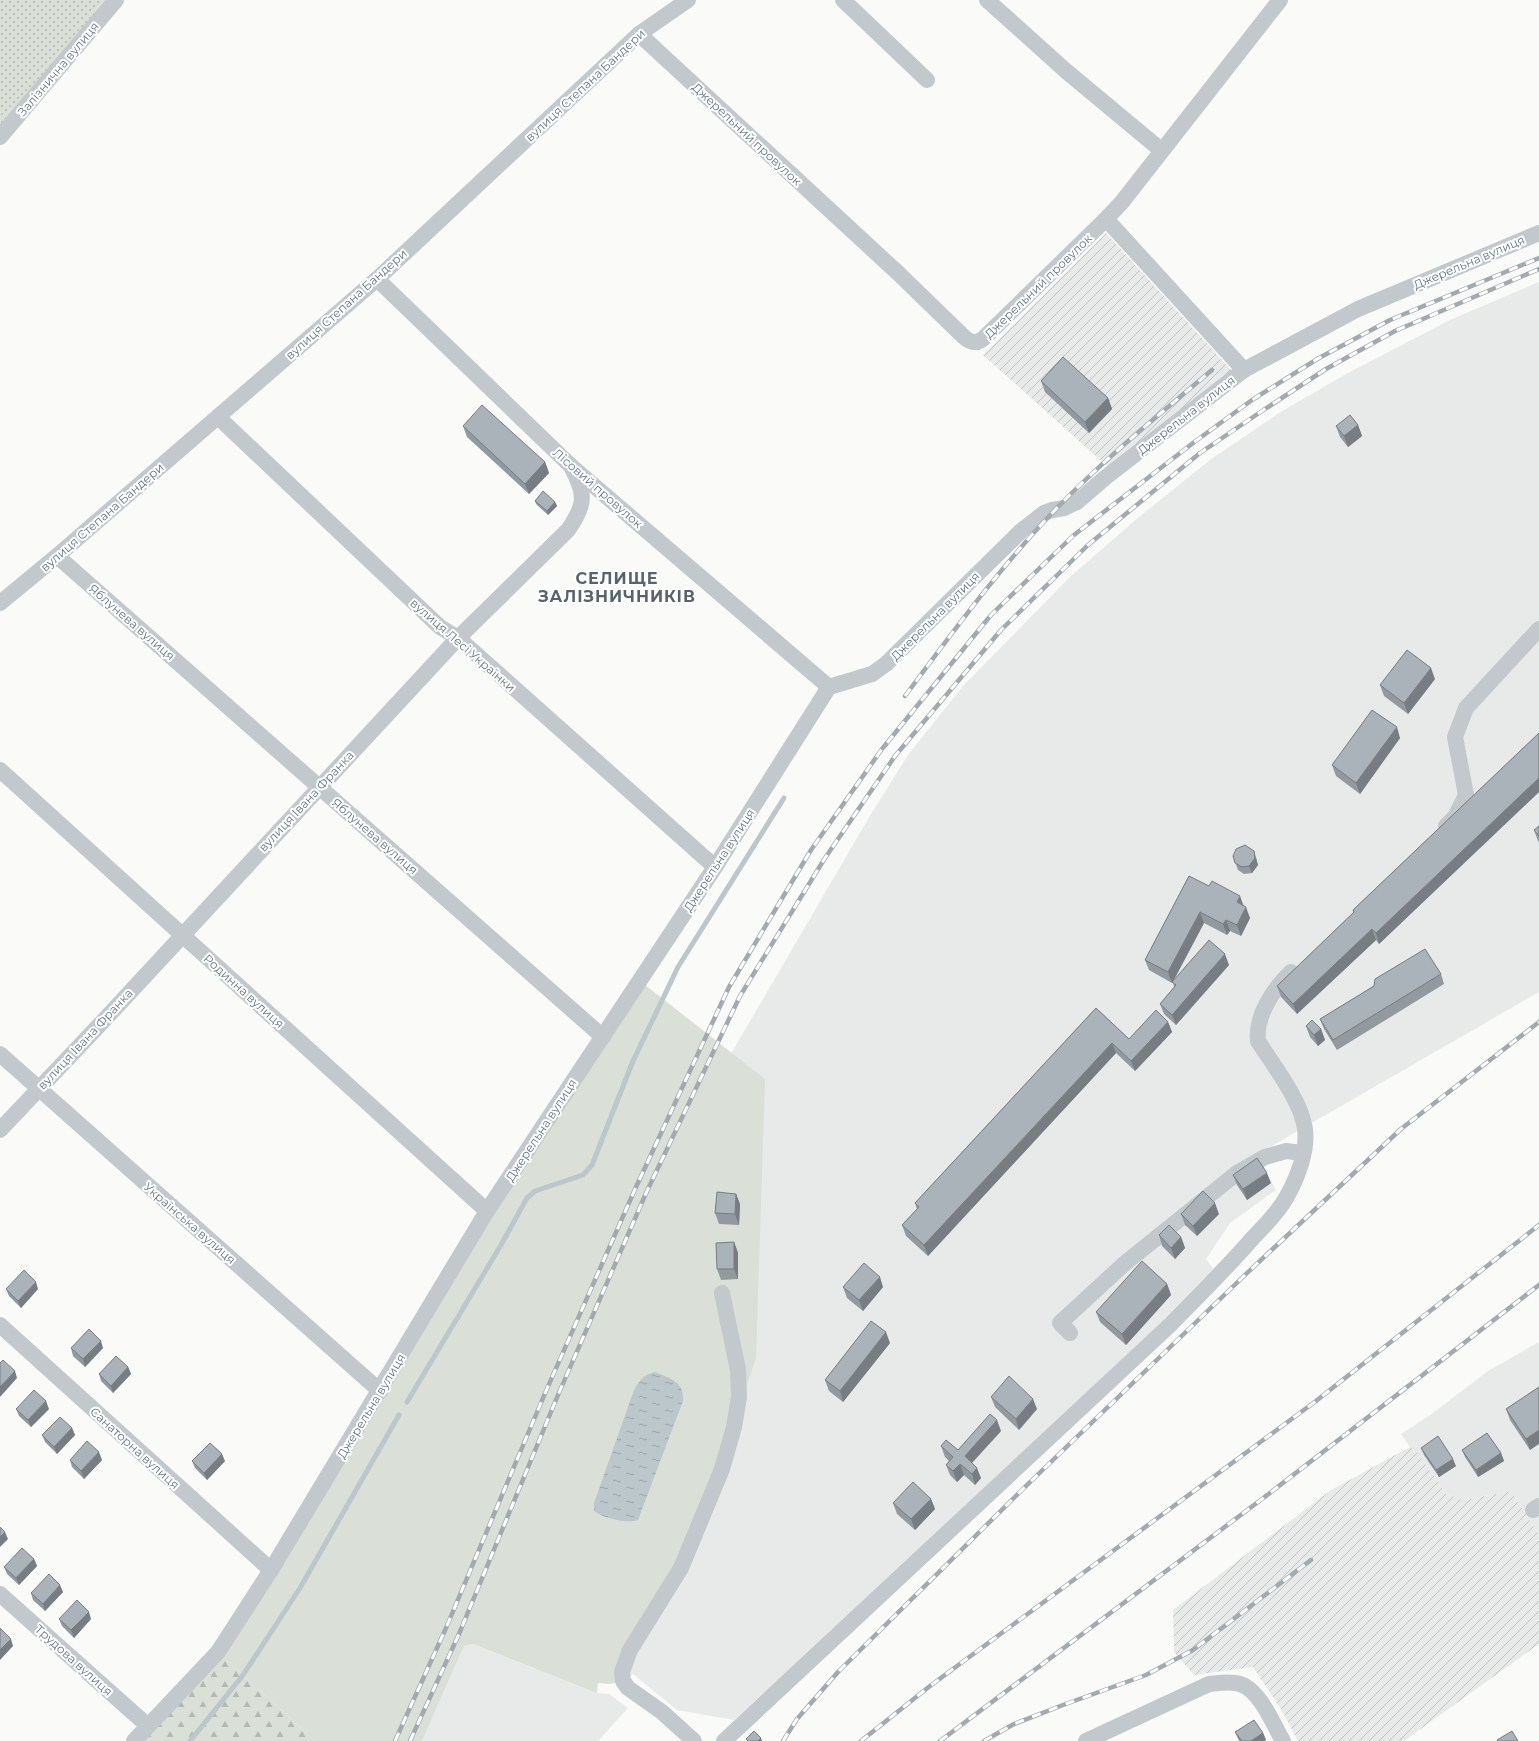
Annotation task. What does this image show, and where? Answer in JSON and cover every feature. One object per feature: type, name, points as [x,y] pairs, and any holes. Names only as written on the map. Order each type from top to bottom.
[{"type":"street","name":"Залізнична вулиця","points":[[0,137],[116,0]]},
{"type":"street","name":"вулиця Степана Бандери","points":[[0,603],[57,556],[377,279],[639,34],[688,0]]},
{"type":"street","points":[[843,0],[927,80]]},
{"type":"street","points":[[986,0],[1066,71],[1161,150]]},
{"type":"street","name":"Джерельний провулок","points":[[639,34],[898,272],[969,342],[980,341],[985,337],[1122,202],[1161,150],[1280,0]]},
{"type":"street","points":[[1106,219],[1244,370]]},
{"type":"street","name":"Джерельна вулиця","points":[[134,1741],[218,1652],[271,1570],[487,1211],[715,867],[829,686],[872,674],[886,664],[1021,531],[1044,513],[1064,508],[1077,502],[1106,477],[1244,370],[1358,310],[1539,233]]},
{"type":"street","name":"Лісовий провулок","points":[[377,279],[571,466],[829,686]]},
{"type":"street","name":"вулиця Лесі Українки","points":[[218,416],[440,627],[458,638],[715,867]]},
{"type":"street","name":"вулиця Івана Франка","points":[[0,1130],[458,638],[568,530],[577,518],[582,505],[582,492],[571,466]]},
{"type":"street","name":"Яблунева вулиця","points":[[57,556],[603,1037]]},
{"type":"street","points":[[1432,838],[1455,817],[1466,795],[1455,737],[1466,708],[1539,629]]},
{"type":"street","name":"Родинна вулиця","points":[[0,770],[487,1211]]},
{"type":"street","points":[[724,1741],[1174,1320],[1237,1256],[1282,1205],[1294,1182],[1303,1153],[1305,1128],[1294,1098],[1277,1068],[1258,1040],[1257,1033],[1259,1021],[1272,996],[1284,979],[1301,963]]},
{"type":"street","name":"Українська вулиця","points":[[0,1054],[380,1391]]},
{"type":"street","points":[[1070,1333],[1060,1323],[1124,1264],[1237,1173],[1265,1156],[1286,1151],[1303,1153]]},
{"type":"street","points":[[694,1741],[662,1712],[628,1688],[623,1681],[622,1672],[630,1650],[681,1568],[722,1469],[734,1427],[739,1397],[738,1370],[722,1294]]},
{"type":"street","name":"Санаторна вулиця","points":[[0,1325],[271,1570]]},
{"type":"street","name":"Трудова вулиця","points":[[0,1594],[148,1726]]},
{"type":"street","points":[[1086,1741],[1209,1684],[1227,1682],[1240,1684],[1250,1689],[1260,1700],[1283,1741]]},
{"type":"shaded area","points":[[1106,233],[1232,371],[1108,467],[983,355]]},
{"type":"shaded area","points":[[1539,282],[1539,992],[1256,1155],[1276,1190],[1230,1223],[1206,1259],[1213,1269],[1164,1319],[1169,1326],[734,1720],[677,1710],[633,1674],[623,1681],[610,1684],[725,1064],[871,814],[908,755],[963,686],[1070,577],[1139,517],[1210,460],[1279,413],[1346,374],[1450,320]]},
{"type":"shaded area","points":[[1539,1342],[1539,1535],[1511,1491],[1464,1500],[1446,1494],[1417,1452],[1410,1447],[1401,1434],[1429,1416],[1488,1371]]},
{"type":"shaded area","points":[[1410,1447],[1417,1452],[1446,1494],[1464,1500],[1511,1491],[1539,1535],[1539,1644],[1404,1741],[1298,1741],[1281,1709],[1253,1667],[1194,1675],[1174,1652],[1173,1610],[1331,1490]]},
{"type":"shaded area","points":[[473,1644],[597,1693],[609,1694],[628,1708],[598,1741],[422,1741],[464,1646]]},
{"type":"green space","points":[[0,0],[116,0],[0,137]]},
{"type":"green space","points":[[640,981],[765,1079],[756,1358],[687,1555],[630,1650],[623,1681],[610,1684],[598,1683],[597,1693],[473,1644],[464,1646],[422,1741],[315,1741],[218,1652]]},
{"type":"green space","points":[[218,1652],[315,1741],[135,1741]]},
{"type":"water","points":[[655,1372],[671,1379],[679,1385],[683,1394],[683,1401],[638,1520],[622,1521],[609,1518],[594,1511],[594,1503],[634,1390],[643,1378]]},
{"type":"building","points":[[1063,357],[1108,398],[1085,422],[1041,381]]},
{"type":"building","points":[[482,405],[545,462],[525,484],[463,426]]},
{"type":"building","points":[[1350,415],[1358,425],[1344,436],[1336,426]]},
{"type":"building","points":[[543,491],[555,502],[547,511],[535,501]]},
{"type":"building","points":[[1407,650],[1431,668],[1404,703],[1380,685]]},
{"type":"building","points":[[1372,710],[1397,727],[1356,783],[1332,765]]},
{"type":"building","points":[[1539,733],[1539,778],[1376,933],[1372,929],[1293,1004],[1277,986],[1354,912],[1353,910]]},
{"type":"building","points":[[1539,826],[1539,836],[1534,830]]},
{"type":"building","points":[[1245,845],[1254,851],[1255,858],[1249,866],[1242,867],[1235,863],[1233,856],[1236,849]]},
{"type":"building","points":[[1189,876],[1209,886],[1212,881],[1240,896],[1237,902],[1246,907],[1237,925],[1226,920],[1223,924],[1200,912],[1168,972],[1145,960]]},
{"type":"building","points":[[1209,940],[1225,954],[1172,1015],[1160,1004],[1176,985],[1172,982]]},
{"type":"building","points":[[1425,949],[1441,974],[1333,1040],[1320,1019],[1374,986],[1375,979]]},
{"type":"building","points":[[1096,1008],[1129,1039],[1156,1010],[1168,1022],[1131,1061],[1112,1043],[924,1245],[902,1225],[919,1207],[915,1203]]},
{"type":"building","points":[[1312,1020],[1321,1029],[1314,1035],[1306,1026]]},
{"type":"building","points":[[1257,1158],[1267,1173],[1243,1189],[1233,1175]]},
{"type":"building","points":[[1203,1191],[1215,1203],[1193,1226],[1181,1214]]},
{"type":"building","points":[[717,1192],[736,1194],[735,1214],[715,1213]]},
{"type":"building","points":[[1169,1225],[1181,1237],[1171,1248],[1159,1235]]},
{"type":"building","points":[[734,1242],[734,1269],[717,1269],[716,1243]]},
{"type":"building","points":[[1142,1261],[1167,1284],[1122,1334],[1096,1312]]},
{"type":"building","points":[[864,1263],[880,1277],[859,1300],[843,1287]]},
{"type":"building","points":[[24,1270],[36,1282],[18,1301],[6,1289]]},
{"type":"building","points":[[871,1321],[886,1332],[840,1391],[825,1380]]},
{"type":"building","points":[[89,1329],[101,1341],[83,1359],[71,1348]]},
{"type":"building","points":[[116,1356],[128,1367],[111,1386],[99,1374]]},
{"type":"building","points":[[3,1360],[15,1371],[0,1387],[0,1363]]},
{"type":"building","points":[[1009,1376],[1033,1399],[1016,1419],[991,1397]]},
{"type":"building","points":[[1539,1387],[1539,1430],[1526,1439],[1506,1409]]},
{"type":"building","points":[[34,1390],[46,1401],[28,1420],[16,1409]]},
{"type":"building","points":[[990,1414],[997,1420],[965,1456],[977,1468],[972,1474],[960,1464],[953,1471],[946,1465],[953,1457],[941,1446],[946,1440],[958,1450]]},
{"type":"building","points":[[60,1417],[72,1428],[54,1447],[42,1435]]},
{"type":"building","points":[[1487,1433],[1501,1453],[1476,1470],[1462,1450]]},
{"type":"building","points":[[1438,1436],[1453,1459],[1436,1470],[1421,1448]]},
{"type":"building","points":[[87,1441],[99,1452],[81,1471],[70,1460]]},
{"type":"building","points":[[210,1443],[222,1454],[204,1473],[192,1461]]},
{"type":"building","points":[[913,1482],[931,1499],[911,1519],[893,1503]]},
{"type":"building","points":[[0,1527],[5,1532],[0,1537]]},
{"type":"building","points":[[22,1548],[34,1559],[16,1578],[4,1567]]},
{"type":"building","points":[[49,1574],[60,1585],[43,1604],[31,1593]]},
{"type":"building","points":[[77,1600],[89,1612],[71,1630],[59,1619]]},
{"type":"building","points":[[0,1628],[11,1639],[0,1650]]},
{"type":"building","points":[[1254,1720],[1263,1733],[1251,1741],[1242,1741],[1235,1732]]},
{"type":"building","points":[[754,1731],[761,1738],[758,1741],[748,1741],[746,1739]]},
{"type":"building","points":[[1512,1731],[1518,1741],[1497,1740]]},
{"type":"waterway","points":[[407,1402],[501,1245],[527,1198],[535,1191],[583,1175],[592,1165],[633,1061],[678,967],[784,798]]},
{"type":"waterway","points":[[190,1741],[243,1675],[300,1588],[399,1415]]},
{"type":"railway","points":[[395,1741],[446,1628],[546,1391],[636,1187],[729,987],[811,850],[882,749],[991,615],[1074,535],[1193,443],[1252,400],[1319,358],[1390,320],[1539,258]]},
{"type":"railway","points":[[410,1741],[459,1634],[558,1395],[647,1191],[740,996],[825,858],[895,756],[1001,630],[1088,545],[1200,453],[1326,369],[1395,331],[1539,269]]},
{"type":"railway","points":[[905,696],[996,577],[1035,531],[1112,455],[1212,370]]},
{"type":"railway","points":[[783,1741],[797,1719],[838,1672],[1027,1485],[1246,1274],[1401,1129],[1539,1022]]},
{"type":"railway","points":[[861,1741],[930,1686],[1316,1401],[1539,1225]]},
{"type":"railway","points":[[940,1741],[1266,1496],[1539,1285]]},
{"type":"railway","points":[[984,1741],[1014,1724],[1146,1675],[1193,1650],[1311,1560]]},
{"type":"district","name":"СЕЛИЩЕ ЗАЛІЗНИЧНИКІВ","points":[[617,587]]}]
